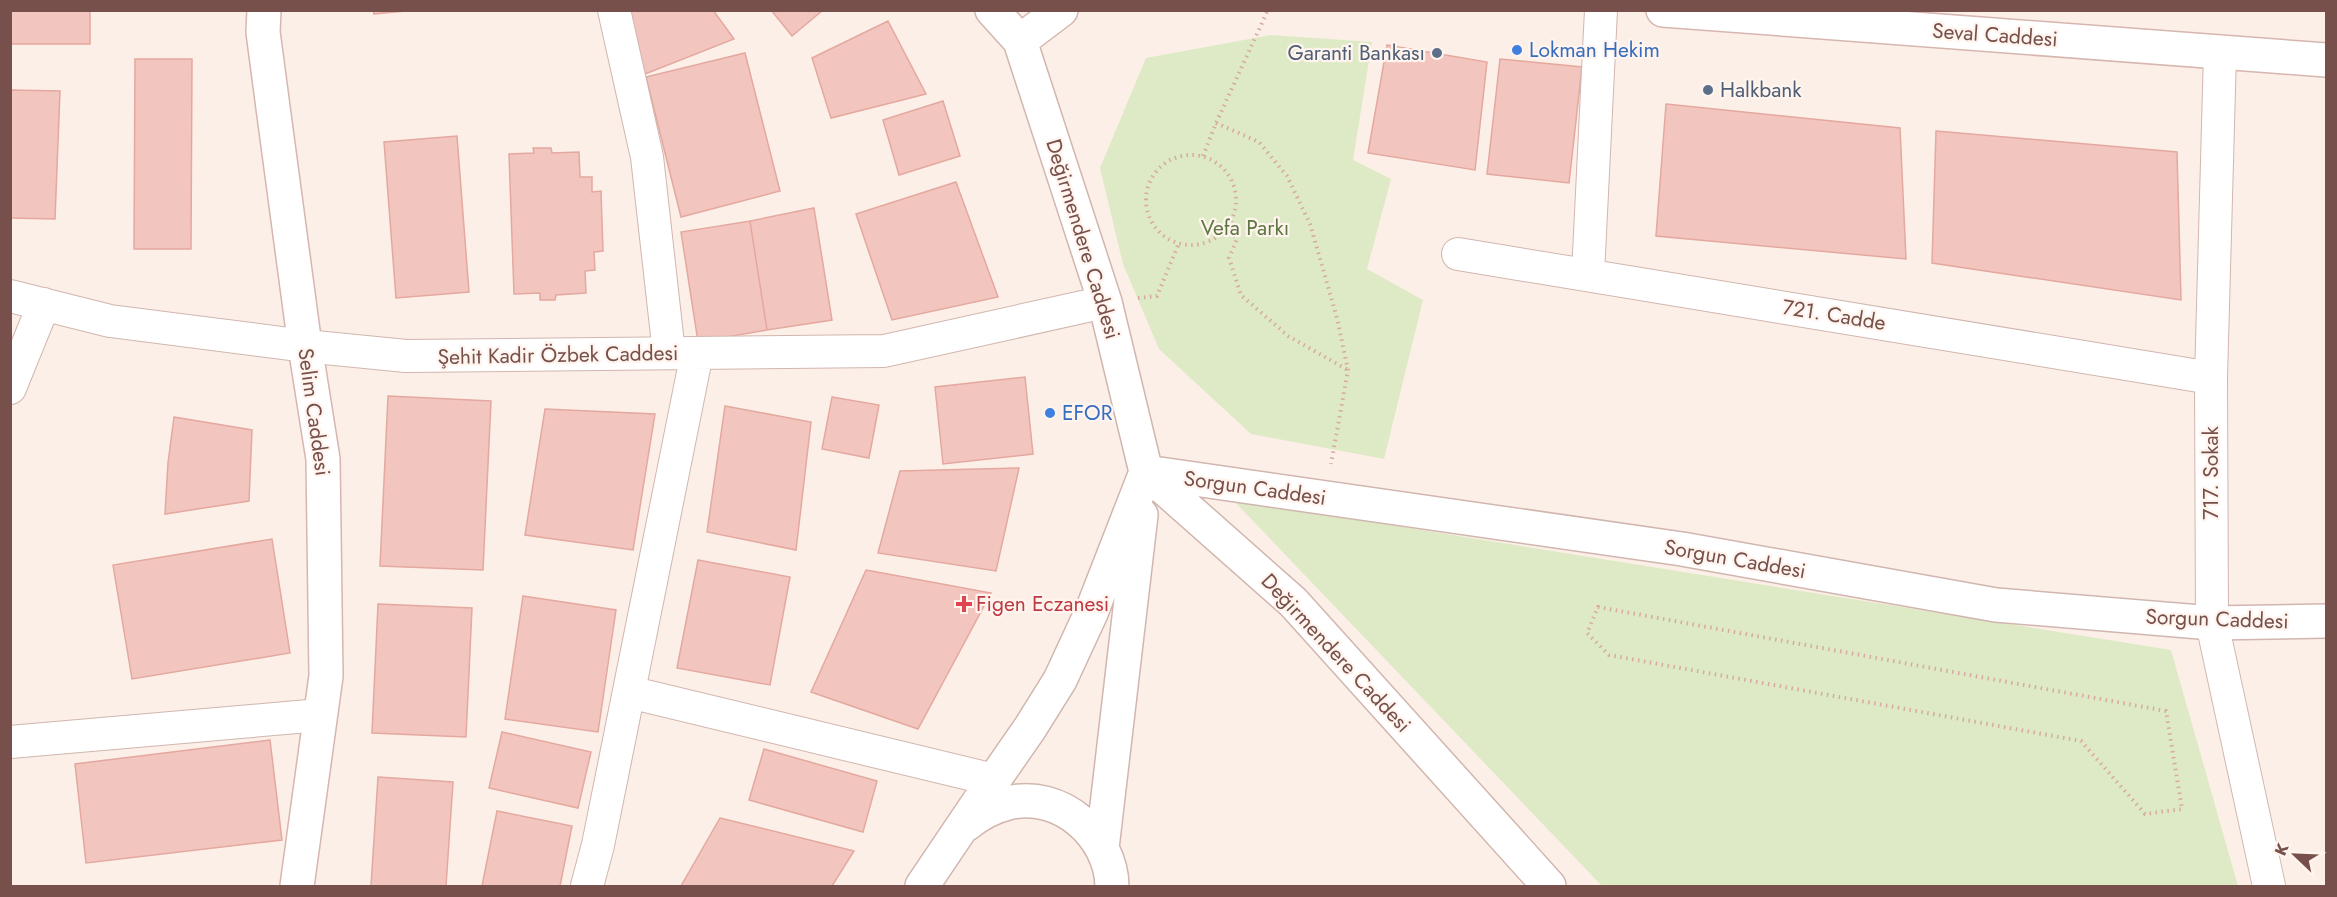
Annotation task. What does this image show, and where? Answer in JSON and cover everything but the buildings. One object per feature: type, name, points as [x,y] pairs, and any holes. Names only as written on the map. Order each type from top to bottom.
[{"type":"street","name":"Selim Caddesi","points":[[264,10],[263,32],[305,346],[323,459],[326,676],[297,886]]},
{"type":"street","points":[[587,886],[598,845],[629,692],[683,353],[647,157],[614,10]]},
{"type":"street","points":[[992,10],[1020,41],[1061,10]]},
{"type":"street","points":[[1588,274],[1601,10]]},
{"type":"street","name":"Seval Caddesi","points":[[1663,10],[2326,60]]},
{"type":"street","name":"Değirmendere Caddesi","points":[[1020,41],[1105,302],[1146,472],[1293,602],[1549,886]]},
{"type":"street","name":"717. Sokak","points":[[2220,53],[2211,378],[2212,622],[2269,886]]},
{"type":"street","name":"721. Cadde","points":[[1458,254],[2211,378]]},
{"type":"street","name":"Şehit Kadir Özbek Caddesi","points":[[10,296],[110,321],[305,346],[406,356],[884,351],[1105,302]]},
{"type":"street","points":[[10,388],[44,304]]},
{"type":"street","points":[[922,886],[1060,680],[1091,613],[1146,472]]},
{"type":"street","points":[[1102,848],[1146,472]]},
{"type":"street","name":"Sorgun Caddesi","points":[[1146,472],[1682,549],[1996,605],[2212,622],[2326,621]]},
{"type":"street","points":[[629,692],[994,780]]},
{"type":"street","points":[[10,742],[320,715]]},
{"type":"street","points":[[937,886],[952,841],[982,812],[1009,802],[1037,802],[1063,809],[1086,825],[1102,848],[1112,873],[1112,886]]},
{"type":"path","points":[[1203,156],[1267,12]]},
{"type":"path","points":[[1216,123],[1259,142],[1287,176],[1310,224],[1337,318],[1348,370],[1325,498]]},
{"type":"path","points":[[1189,155],[1203,156],[1217,163],[1227,173],[1234,186],[1236,200],[1234,215],[1217,237],[1205,243],[1192,245],[1179,243],[1166,237],[1156,228],[1149,216],[1146,202],[1148,188],[1154,175],[1169,161],[1189,155]]},
{"type":"path","points":[[1226,227],[1237,239],[1229,258],[1241,295],[1288,336],[1348,370]]},
{"type":"path","points":[[1105,302],[1157,296],[1179,243]]},
{"type":"path","points":[[1598,607],[2166,711],[2182,809],[2145,814],[2080,741],[1609,655],[1587,633],[1598,607]]},
{"type":"green space","name":"Vefa Parkı","points":[[1271,35],[1372,42],[1353,160],[1391,179],[1367,269],[1423,300],[1384,459],[1251,434],[1159,349],[1123,264],[1100,168],[1146,58]]},
{"type":"green space","points":[[1233,500],[2171,650],[2238,886],[1602,886]]},
{"type":"place","name":"Lokman Hekim","points":[[1517,50]]},
{"type":"place","name":"Garanti Bankası","points":[[1437,53]]},
{"type":"place","name":"Halkbank","points":[[1708,90]]},
{"type":"place","name":"EFOR","points":[[1050,413]]},
{"type":"place","name":"Figen Eczanesi","points":[[964,604]]}]
